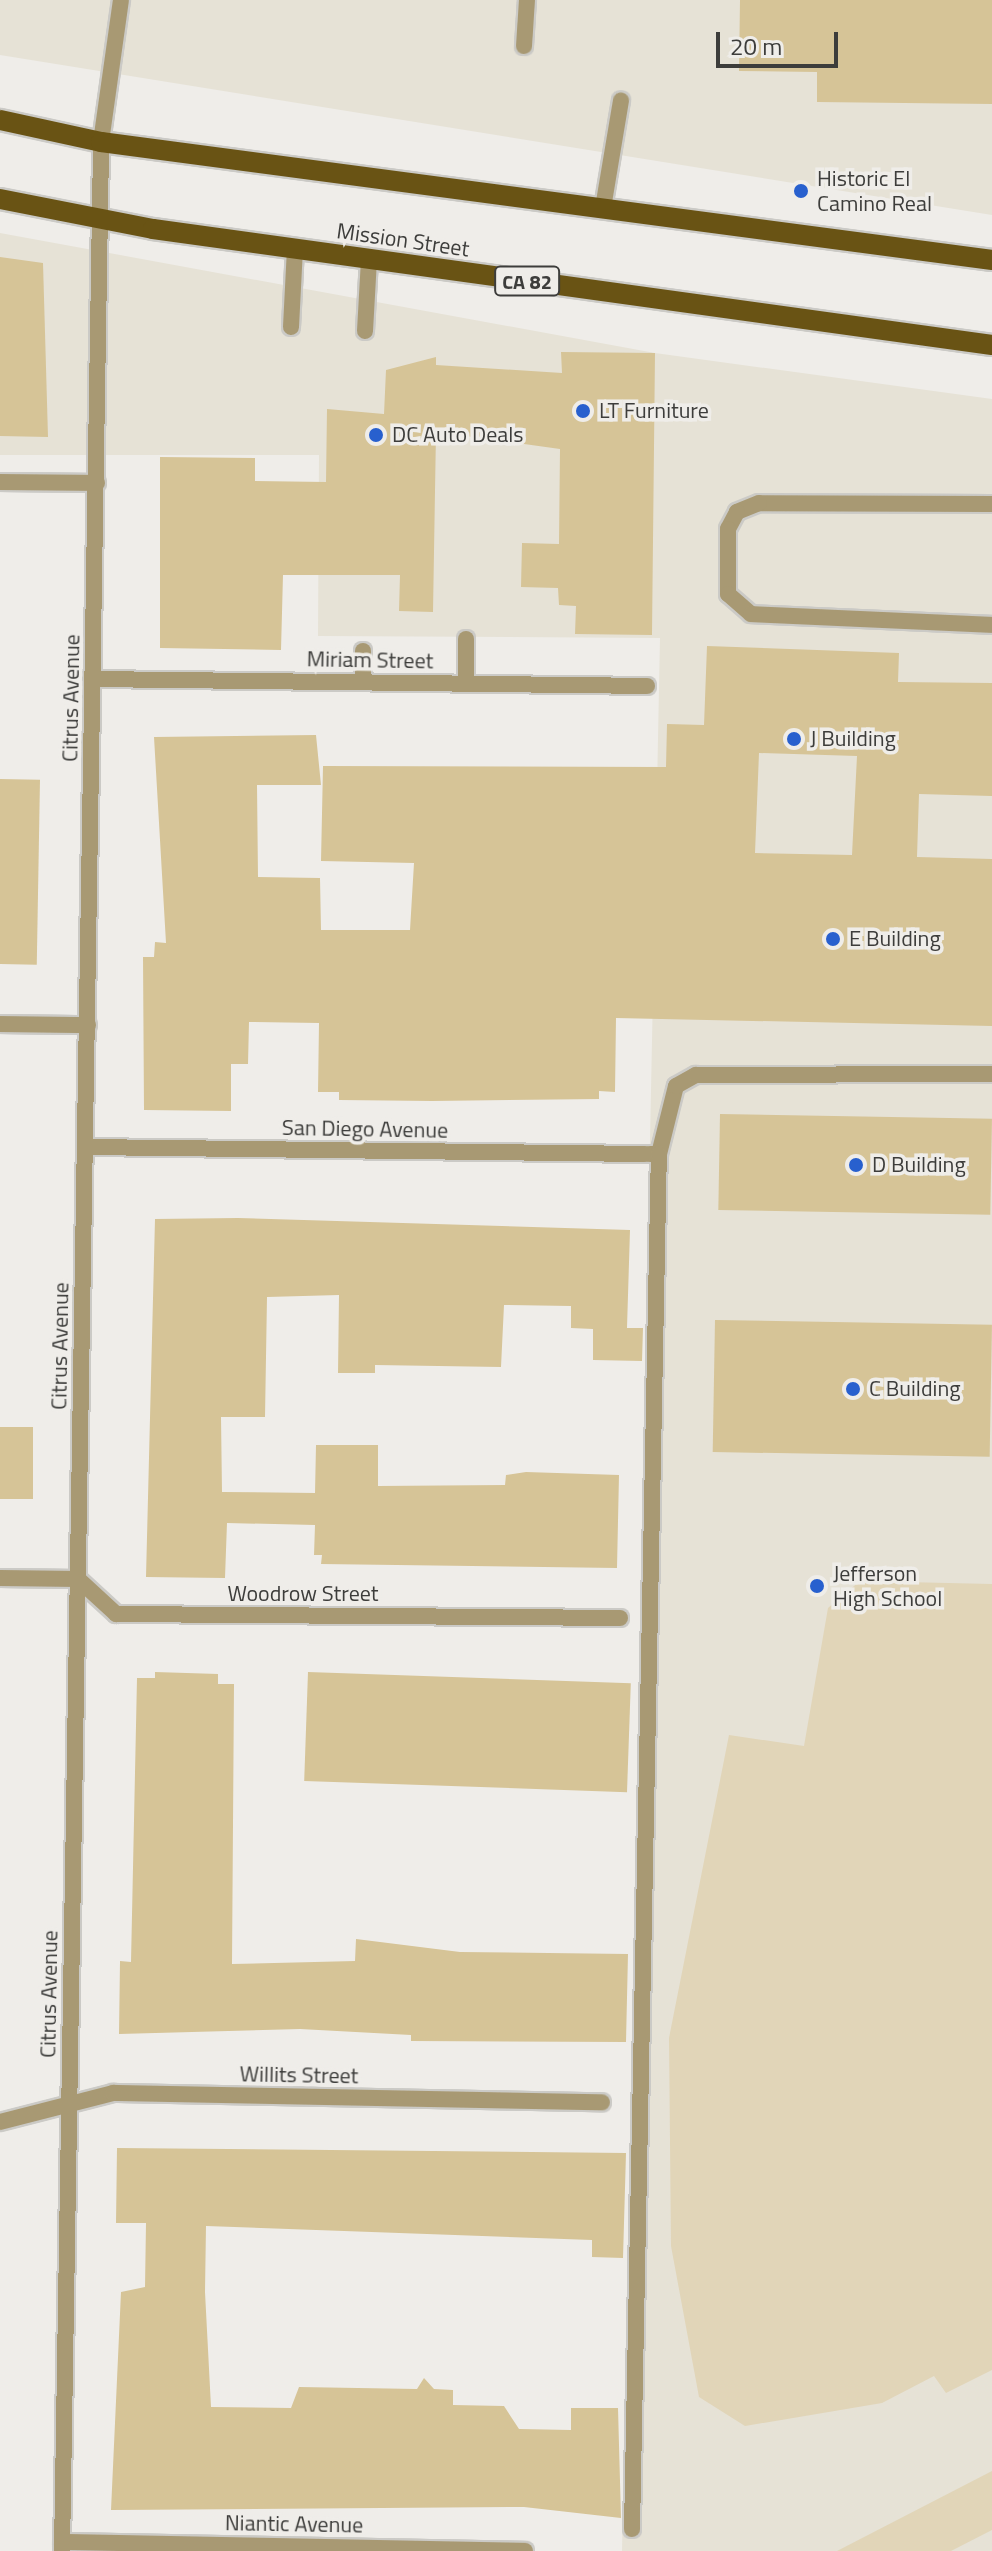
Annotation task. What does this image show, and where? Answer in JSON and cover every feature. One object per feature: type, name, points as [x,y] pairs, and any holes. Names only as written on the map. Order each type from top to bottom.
[{"type":"main road","points":[[0,120],[101,142],[992,260]]},
{"type":"main road","name":"Mission Street","points":[[0,199],[295,249],[992,345]]},
{"type":"street","name":"Citrus Avenue","points":[[62,2546],[97,483],[98,216],[101,142],[121,0]]},
{"type":"street","points":[[524,46],[527,0]]},
{"type":"street","points":[[603,208],[621,100]]},
{"type":"street","points":[[291,327],[295,249]]},
{"type":"street","points":[[365,331],[369,259]]},
{"type":"street","points":[[0,482],[97,483]]},
{"type":"street","points":[[992,504],[759,503],[737,512],[728,529],[728,581],[735,606],[751,614],[992,625]]},
{"type":"street","points":[[466,639],[466,683]]},
{"type":"street","points":[[363,651],[363,682]]},
{"type":"street","name":"Miriam Street","points":[[93,679],[647,686]]},
{"type":"street","points":[[0,1024],[88,1025]]},
{"type":"street","points":[[632,2529],[652,1154],[665,1107],[676,1086],[696,1075],[992,1074]]},
{"type":"street","name":"San Diego Avenue","points":[[86,1147],[652,1154]]},
{"type":"street","points":[[0,1578],[78,1579]]},
{"type":"street","name":"Woodrow Street","points":[[78,1579],[116,1614],[620,1618]]},
{"type":"street","name":"Willits Street","points":[[0,2122],[113,2093],[602,2102]]},
{"type":"street","name":"Niantic Avenue","points":[[62,2546],[525,2551]]},
{"type":"shaded area","points":[[0,0],[992,0],[992,215],[0,55]]},
{"type":"shaded area","name":"Jefferson High School","points":[[0,233],[655,353],[992,399],[992,2551],[622,2551],[660,638],[318,636],[319,455],[0,455]]},
{"type":"shaded area","points":[[860,1581],[992,1584],[992,2370],[946,2393],[934,2376],[882,2403],[745,2426],[699,2397],[671,2246],[669,2038],[729,1735],[804,1746],[828,1608]]},
{"type":"shaded area","points":[[992,2471],[992,2530],[951,2551],[837,2551]]},
{"type":"building","points":[[740,0],[992,0],[992,104],[817,102],[817,72],[739,71]]},
{"type":"building","points":[[0,257],[43,263],[48,437],[0,436]]},
{"type":"building","points":[[561,352],[655,353],[652,635],[575,634],[576,606],[559,605],[558,588],[521,587],[522,543],[559,544],[560,449],[436,432],[433,612],[399,611],[400,575],[283,575],[281,650],[160,648],[160,457],[255,458],[255,481],[326,482],[327,409],[384,414],[386,370],[436,357],[436,365],[562,373]]},
{"type":"building","points":[[707,646],[899,653],[898,682],[992,683],[992,796],[919,794],[917,857],[992,859],[992,1026],[616,1018],[615,1092],[599,1091],[599,1099],[432,1101],[339,1100],[339,1092],[318,1092],[319,1023],[249,1022],[248,1064],[231,1064],[231,1111],[144,1110],[143,957],[154,957],[155,942],[166,943],[154,737],[316,735],[321,785],[257,785],[258,877],[320,878],[321,930],[410,930],[414,863],[321,861],[323,766],[666,767],[667,724],[704,725]],"holes":[[[759,753],[857,756],[852,855],[755,853]]]},
{"type":"building","points":[[0,779],[40,780],[37,965],[0,964]]},
{"type":"building","name":"D Building","points":[[720,1114],[992,1119],[990,1215],[718,1210]]},
{"type":"building","points":[[238,1218],[630,1230],[627,1328],[643,1328],[642,1361],[593,1360],[593,1329],[571,1328],[571,1306],[504,1305],[501,1367],[375,1365],[375,1373],[338,1373],[339,1295],[267,1297],[265,1417],[221,1417],[222,1492],[315,1493],[316,1445],[378,1445],[378,1486],[505,1485],[506,1475],[526,1472],[619,1475],[617,1568],[321,1564],[322,1555],[314,1555],[315,1525],[227,1523],[225,1578],[146,1577],[155,1219]]},
{"type":"building","name":"C Building","points":[[715,1320],[992,1325],[990,1457],[713,1452]]},
{"type":"building","points":[[0,1427],[33,1427],[33,1499],[0,1499]]},
{"type":"building","points":[[155,1672],[218,1674],[218,1684],[234,1684],[232,1964],[355,1961],[356,1939],[460,1952],[628,1954],[626,2042],[411,2041],[411,2035],[300,2029],[119,2034],[120,1961],[131,1962],[137,1678],[155,1678]]},
{"type":"building","points":[[308,1672],[631,1683],[627,1792],[304,1781]]},
{"type":"building","points":[[117,2148],[626,2153],[623,2258],[592,2257],[592,2240],[206,2226],[205,2292],[211,2407],[291,2408],[299,2387],[417,2389],[424,2378],[434,2389],[453,2390],[453,2405],[504,2406],[519,2429],[571,2430],[571,2408],[618,2408],[621,2518],[524,2507],[111,2510],[121,2292],[145,2287],[146,2223],[116,2223]]},
{"type":"place","name":"Historic El Camino Real","points":[[801,191]]},
{"type":"place","name":"LT Furniture","points":[[583,411]]},
{"type":"place","name":"DC Auto Deals","points":[[376,435]]},
{"type":"place","name":"J Building","points":[[794,739]]},
{"type":"place","name":"E Building","points":[[833,939]]},
{"type":"place","name":"D Building","points":[[856,1165]]},
{"type":"place","name":"C Building","points":[[853,1389]]},
{"type":"place","name":"Jefferson High School","points":[[817,1586]]}]
